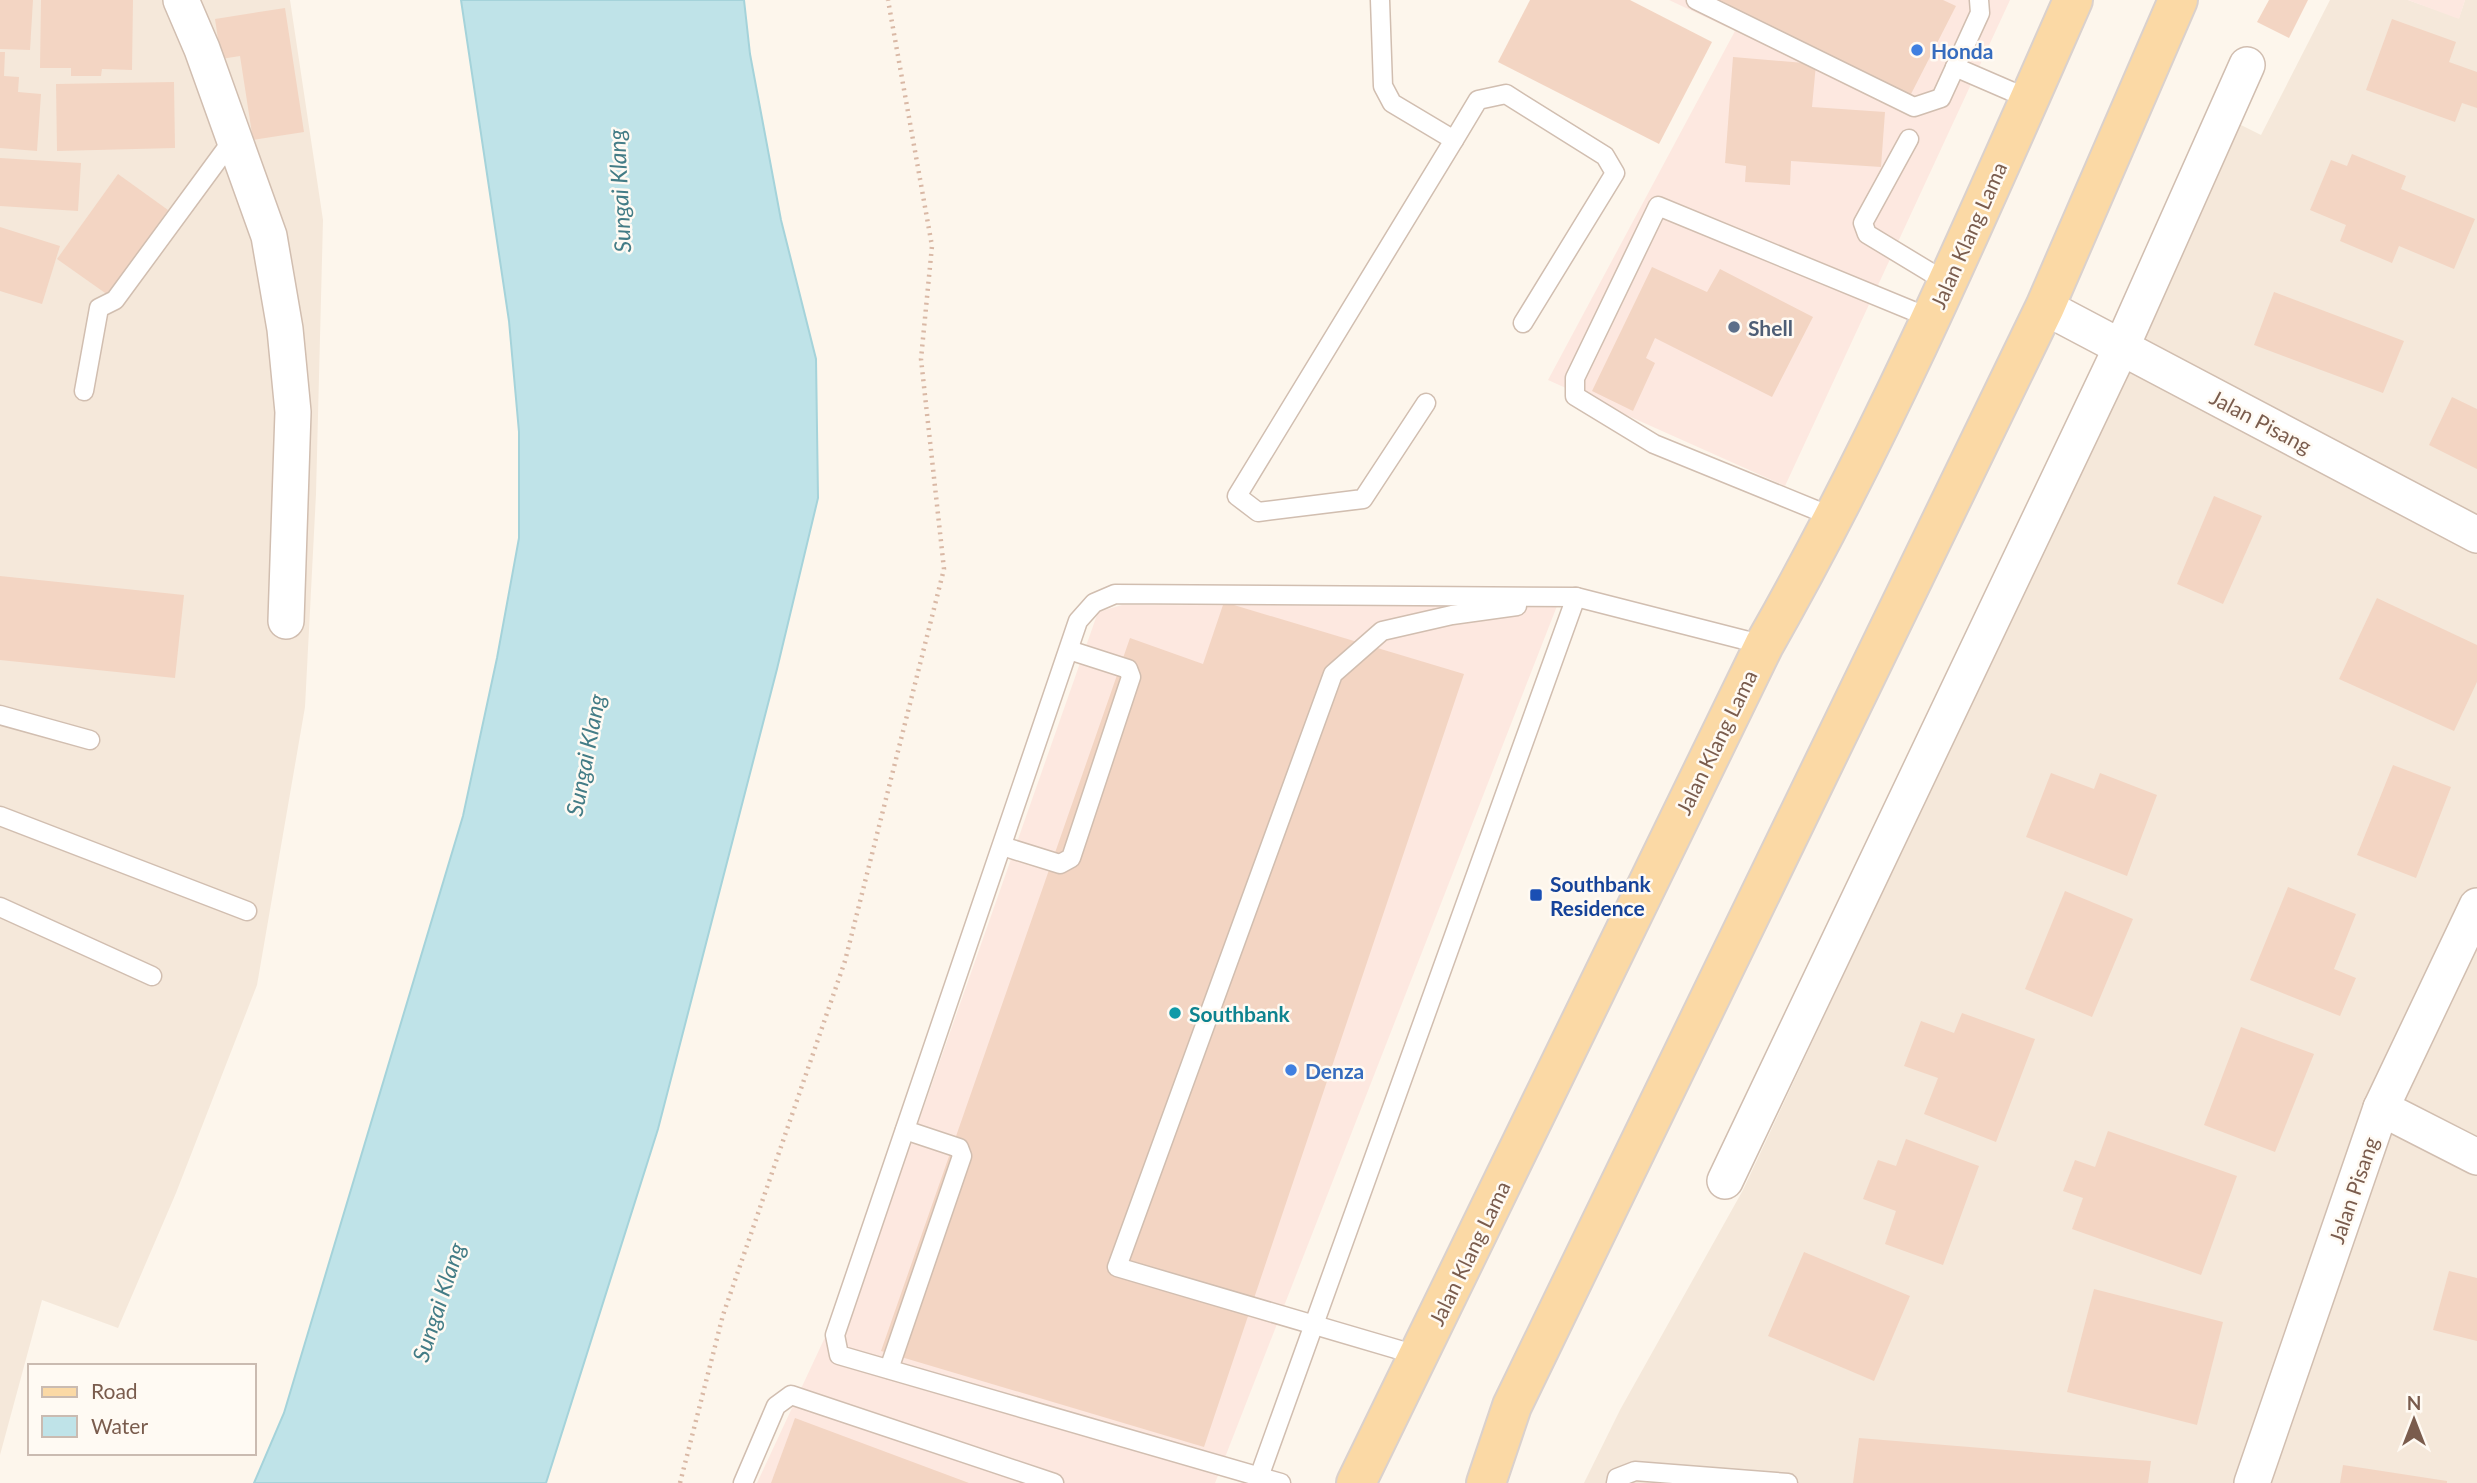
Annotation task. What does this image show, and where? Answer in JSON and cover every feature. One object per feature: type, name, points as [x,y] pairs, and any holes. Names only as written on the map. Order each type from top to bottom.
[{"type":"main road","name":"Jalan Klang Lama","points":[[1356,1483],[1764,645],[1833,517],[1948,283],[2073,0]]},
{"type":"main road","points":[[1486,1483],[1512,1406],[2045,307],[2178,0]]},
{"type":"street","points":[[181,0],[202,49],[269,236],[285,329],[293,412],[286,621]]},
{"type":"street","points":[[1725,1181],[2121,348],[2247,65]]},
{"type":"street","name":"Jalan Pisang","points":[[2045,307],[2477,535]]},
{"type":"street","name":"Jalan Pisang","points":[[2252,1483],[2381,1108],[2477,906]]},
{"type":"street","points":[[2381,1108],[2477,1157]]},
{"type":"lane","points":[[1380,0],[1383,86],[1392,103],[1454,140]]},
{"type":"lane","points":[[1696,0],[1914,107],[1941,98],[1980,13],[1979,0]]},
{"type":"lane","points":[[1955,67],[2029,99]]},
{"type":"lane","points":[[1426,403],[1363,499],[1258,512],[1237,496],[1478,100],[1506,94],[1605,156],[1615,173],[1523,323]]},
{"type":"lane","points":[[84,390],[99,308],[116,300],[234,138]]},
{"type":"lane","points":[[1909,139],[1863,223],[1867,234],[1948,283]]},
{"type":"lane","points":[[1833,517],[1654,444],[1575,396],[1575,378],[1658,206],[1930,318]]},
{"type":"lane","points":[[1281,1483],[839,1355],[835,1335],[1078,621],[1094,603],[1115,594],[1576,597],[1764,645]]},
{"type":"lane","points":[[1259,1477],[1576,597]]},
{"type":"lane","points":[[1420,1356],[1118,1267],[1333,674],[1382,631],[1452,615],[1576,597]]},
{"type":"lane","points":[[1002,846],[1060,864],[1071,858],[1131,677],[1128,669],[1069,650]]},
{"type":"lane","points":[[0,715],[90,740]]},
{"type":"lane","points":[[0,816],[247,911]]},
{"type":"lane","points":[[0,907],[152,976]]},
{"type":"lane","points":[[888,1369],[962,1156],[959,1148],[905,1130]]},
{"type":"lane","points":[[743,1483],[776,1406],[792,1395],[1054,1483]]},
{"type":"lane","points":[[1616,1483],[1617,1478],[1635,1471],[1788,1483]]},
{"type":"path","points":[[680,1483],[723,1315],[845,961],[944,569],[921,359],[932,246],[888,0]]},
{"type":"shaded area","points":[[0,0],[290,0],[323,220],[316,494],[305,707],[257,985],[176,1193],[118,1328],[42,1300],[0,1455]]},
{"type":"shaded area","points":[[1669,0],[2010,0],[1785,486],[1548,380],[1735,31]]},
{"type":"shaded area","points":[[2330,0],[2408,0],[2459,18],[2465,0],[2477,0],[2477,1483],[1584,1483],[1620,1410],[1743,1190],[2099,429],[2233,121],[2261,135]]},
{"type":"shaded area","points":[[2408,0],[2465,0],[2459,19]]},
{"type":"shaded area","name":"Southbank","points":[[1122,605],[1557,606],[1215,1483],[757,1483],[897,1183],[1098,612]]},
{"type":"water","name":"Sungai Klang","points":[[461,0],[744,0],[750,54],[781,220],[816,359],[818,498],[777,669],[658,1129],[546,1483],[254,1483],[284,1413],[463,816],[497,658],[519,538],[519,432],[509,321]]},
{"type":"building","points":[[0,0],[33,0],[30,50],[0,49]]},
{"type":"building","points":[[41,0],[133,0],[132,70],[102,69],[101,76],[71,76],[71,68],[40,68]]},
{"type":"building","points":[[1530,0],[1630,0],[1712,42],[1659,144],[1498,62]]},
{"type":"building","points":[[1713,0],[1943,0],[1956,6],[1909,98]]},
{"type":"building","points":[[2269,0],[2308,0],[2289,38],[2257,22]]},
{"type":"building","points":[[285,8],[304,132],[253,140],[240,56],[221,59],[215,19]]},
{"type":"building","points":[[2392,19],[2456,42],[2449,62],[2477,72],[2477,108],[2462,103],[2455,122],[2366,90]]},
{"type":"building","points":[[0,52],[5,52],[4,76],[19,77],[18,92],[41,94],[37,151],[0,148]]},
{"type":"building","points":[[1733,57],[1816,64],[1812,107],[1885,112],[1881,167],[1791,161],[1790,185],[1745,182],[1746,166],[1725,163]]},
{"type":"building","points":[[174,82],[175,148],[57,151],[56,84]]},
{"type":"building","points":[[2352,154],[2406,176],[2401,189],[2475,219],[2454,269],[2399,246],[2392,263],[2340,241],[2346,225],[2310,210],[2331,160],[2347,166]]},
{"type":"building","points":[[0,158],[81,163],[78,211],[0,206]]},
{"type":"building","points":[[118,174],[168,210],[108,295],[57,259]]},
{"type":"building","points":[[0,227],[60,246],[42,304],[0,291]]},
{"type":"building","name":"Shell","points":[[1652,267],[1707,292],[1720,269],[1813,317],[1772,397],[1655,338],[1646,358],[1655,363],[1633,411],[1592,391]]},
{"type":"building","points":[[2274,292],[2404,341],[2383,393],[2254,345]]},
{"type":"building","points":[[2452,397],[2477,409],[2477,469],[2429,445]]},
{"type":"building","points":[[2214,496],[2262,516],[2223,604],[2177,584]]},
{"type":"building","points":[[0,576],[184,595],[175,678],[0,660]]},
{"type":"building","points":[[2377,598],[2477,645],[2477,682],[2454,731],[2339,679]]},
{"type":"building","name":"Southbank","points":[[1224,602],[1464,674],[1204,1447],[881,1351],[1130,638],[1203,664]]},
{"type":"building","points":[[2393,765],[2451,787],[2416,878],[2357,855]]},
{"type":"building","points":[[2051,773],[2094,789],[2100,773],[2157,795],[2127,876],[2026,837]]},
{"type":"building","points":[[2288,887],[2356,914],[2334,969],[2356,978],[2340,1016],[2250,980]]},
{"type":"building","points":[[2065,891],[2133,919],[2092,1017],[2025,989]]},
{"type":"building","points":[[1962,1013],[2035,1039],[1996,1142],[1924,1114],[1938,1078],[1904,1066],[1921,1021],[1954,1033]]},
{"type":"building","points":[[2241,1027],[2314,1054],[2275,1152],[2204,1125]]},
{"type":"building","points":[[2108,1131],[2237,1176],[2201,1275],[2072,1229],[2083,1198],[2063,1191],[2075,1160],[2095,1167]]},
{"type":"building","points":[[1906,1139],[1979,1166],[1943,1265],[1885,1244],[1896,1211],[1863,1199],[1878,1160],[1896,1166]]},
{"type":"building","points":[[1804,1252],[1910,1296],[1874,1381],[1768,1336]]},
{"type":"building","points":[[2449,1271],[2477,1278],[2477,1341],[2433,1330]]},
{"type":"building","points":[[2094,1289],[2223,1322],[2197,1425],[2067,1392]]},
{"type":"building","points":[[795,1418],[969,1483],[771,1483]]},
{"type":"building","points":[[1859,1438],[2151,1461],[2148,1483],[1853,1483]]},
{"type":"building","points":[[2343,1465],[2447,1481],[2447,1483],[2340,1483]]},
{"type":"place","name":"Honda","points":[[1917,50]]},
{"type":"place","name":"Shell","points":[[1734,327]]},
{"type":"place","name":"Southbank Residence","points":[[1536,895]]},
{"type":"place","name":"Southbank","points":[[1175,1013]]},
{"type":"place","name":"Denza","points":[[1291,1070]]}]
